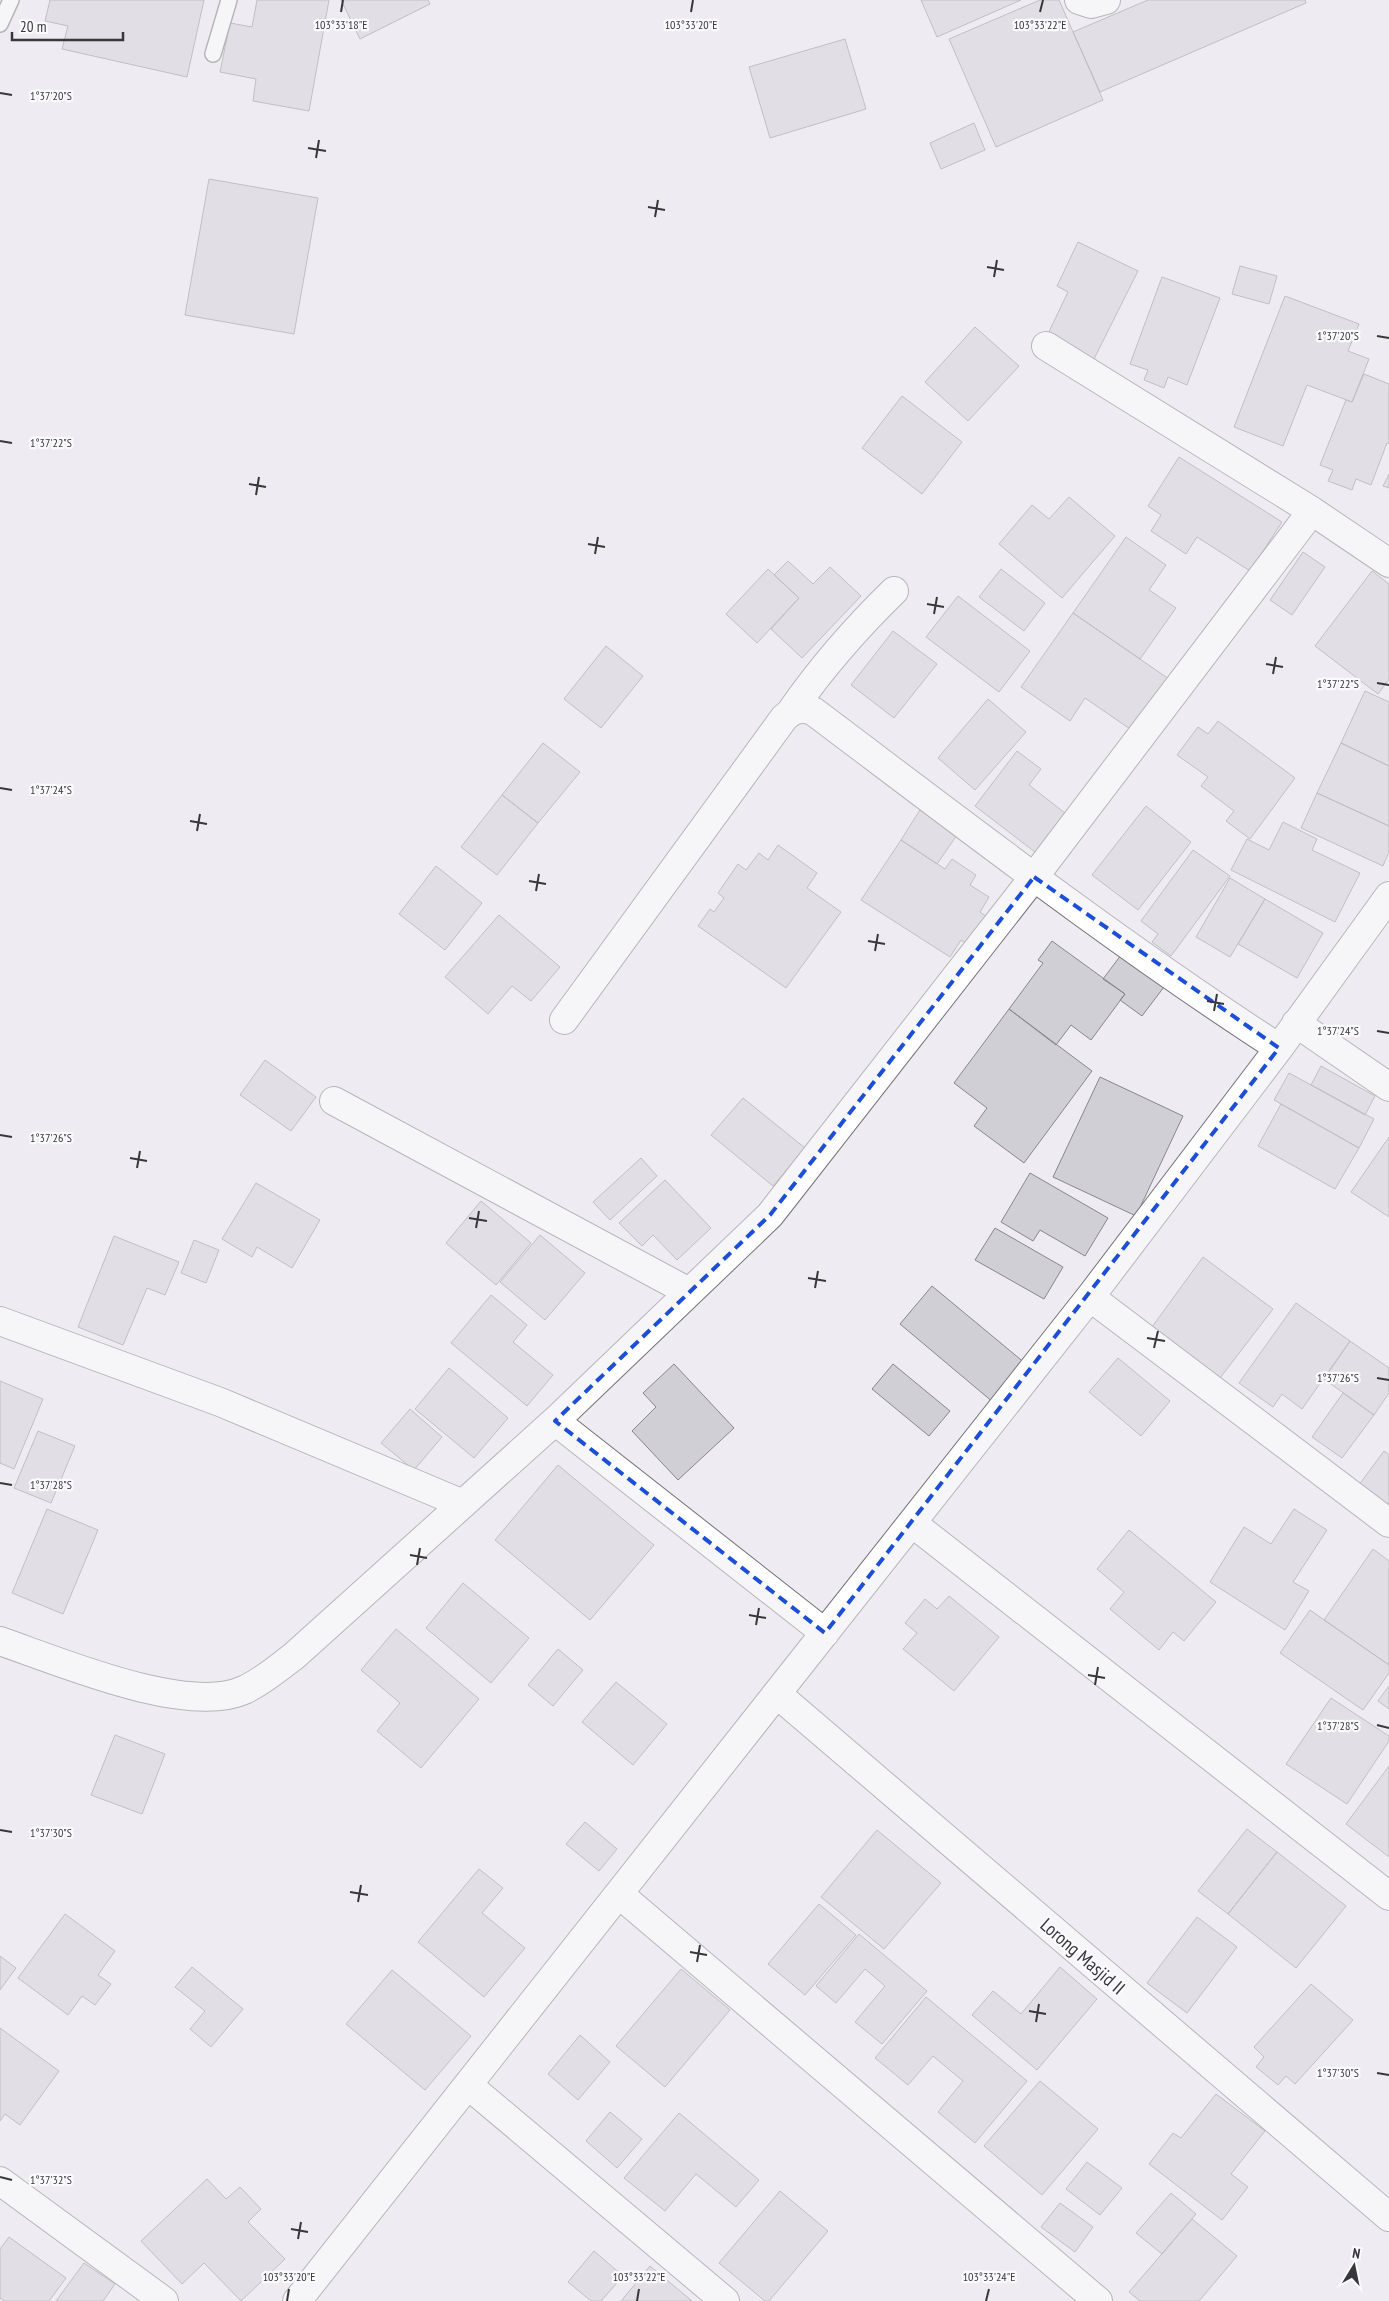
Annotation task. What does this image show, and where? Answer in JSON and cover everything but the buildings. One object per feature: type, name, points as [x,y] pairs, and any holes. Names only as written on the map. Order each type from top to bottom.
[{"type":"street","points":[[1079,0],[1092,4],[1106,0]]},
{"type":"street","points":[[1046,346],[1312,511],[1389,563]]},
{"type":"street","points":[[0,1641],[92,1672],[146,1688],[192,1698],[227,1696],[244,1690],[260,1681],[294,1656],[555,1421],[776,1207],[1034,877],[1312,511]]},
{"type":"street","points":[[564,1020],[813,680],[858,626],[894,591]]},
{"type":"street","points":[[792,710],[805,708],[813,711],[1034,877],[1218,1008],[1279,1048]]},
{"type":"street","points":[[297,2301],[1090,1297],[1279,1048],[1389,896]]},
{"type":"street","points":[[1296,1022],[1389,1087]]},
{"type":"street","points":[[334,1101],[689,1292]]},
{"type":"street","points":[[1090,1297],[1389,1522]]},
{"type":"street","points":[[0,1321],[220,1402],[463,1504]]},
{"type":"street","points":[[555,1421],[825,1633]]},
{"type":"street","points":[[912,1523],[1389,1896]]},
{"type":"street","name":"Lorong Masjid II","points":[[776,1694],[1389,2217]]},
{"type":"street","points":[[619,1894],[1098,2301]]},
{"type":"street","points":[[468,2085],[725,2301]]},
{"type":"street","points":[[0,2181],[164,2301]]},
{"type":"lane","points":[[0,24],[11,0]]},
{"type":"lane","points":[[213,54],[228,0]]},
{"type":"highlighted area","points":[[1034,877],[1279,1048],[825,1633],[555,1421],[770,1215]]}]
